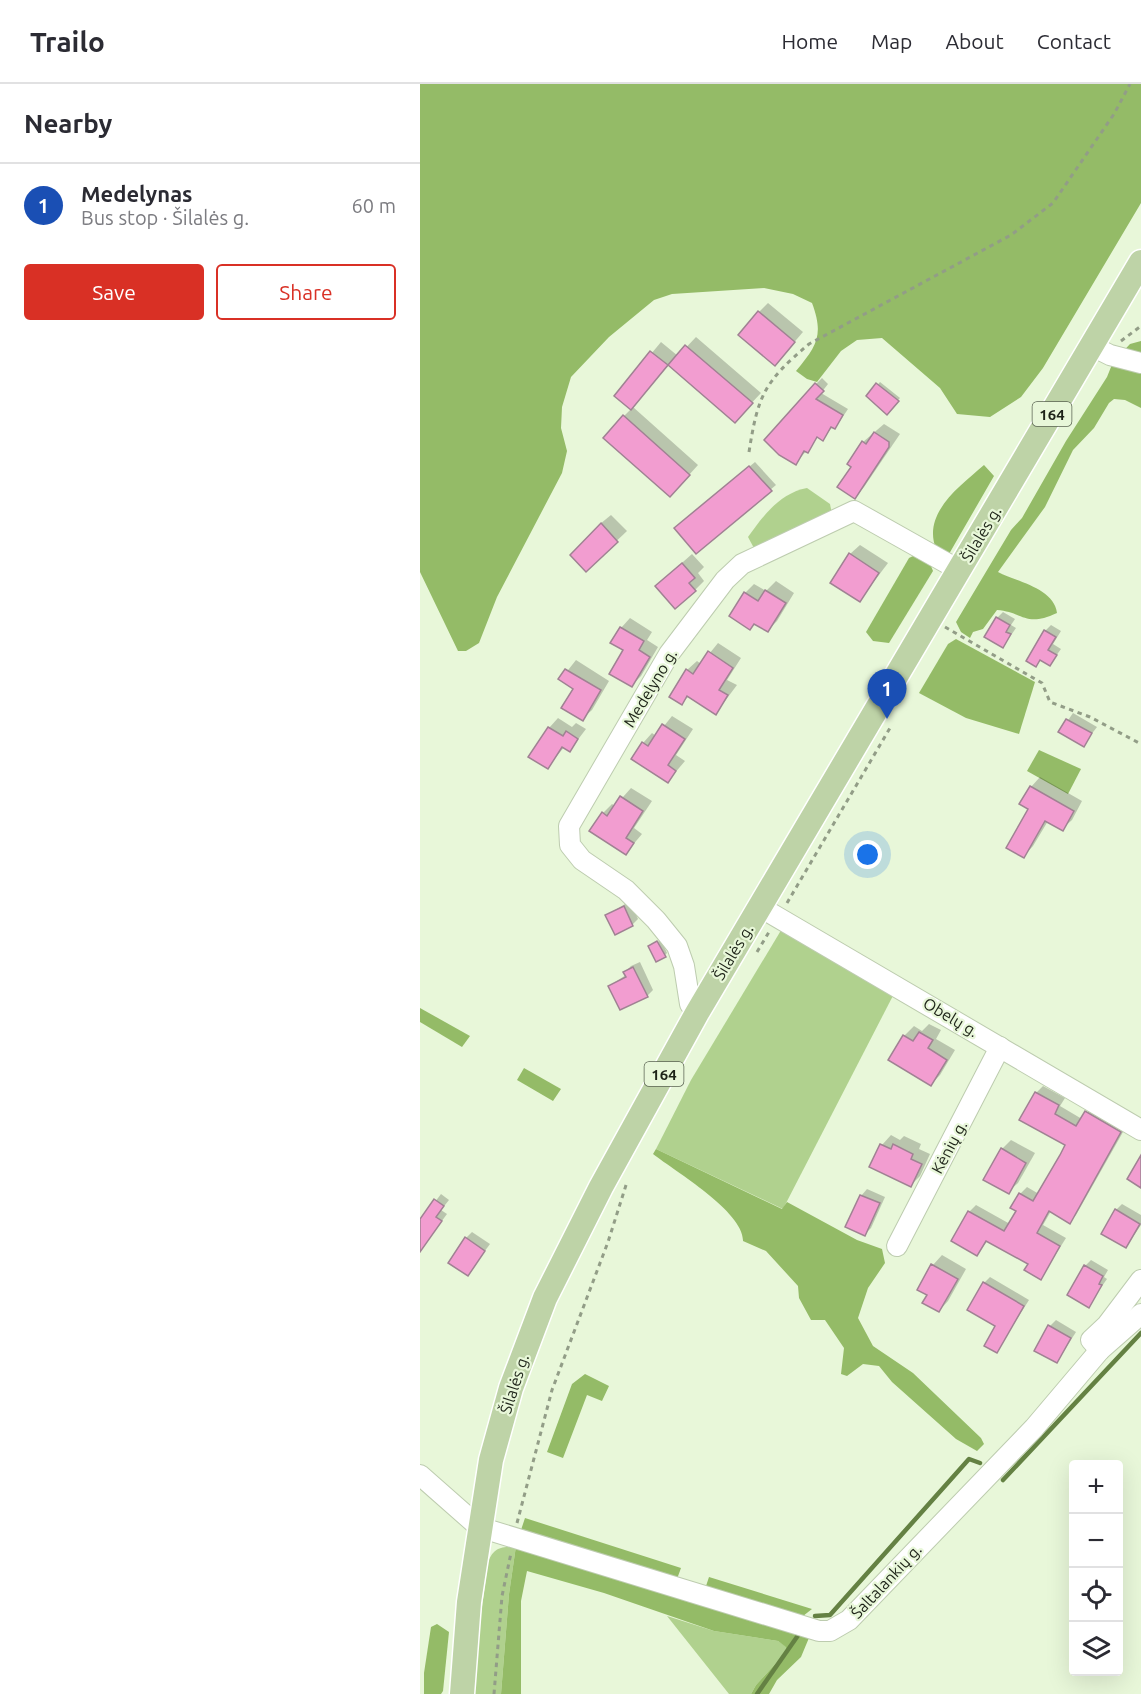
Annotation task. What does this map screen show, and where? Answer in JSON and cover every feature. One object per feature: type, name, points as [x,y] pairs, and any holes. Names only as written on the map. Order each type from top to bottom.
[{"type":"main road","name":"Šilalės g.","points":[[462,1694],[479,1527],[491,1460],[511,1388],[545,1298],[601,1187],[697,1013],[769,912],[940,629],[959,570],[1101,350],[1141,262]]},
{"type":"street","points":[[1101,350],[1141,363]]},
{"type":"street","name":"Medelyno g.","points":[[697,1013],[690,1004],[684,966],[676,945],[627,890],[582,860],[570,845],[569,826],[669,654],[725,580],[742,564],[854,511],[959,570]]},
{"type":"street","name":"Obelų g.","points":[[769,912],[1141,1130]]},
{"type":"street","name":"Kėnių g.","points":[[897,1246],[1000,1047]]},
{"type":"street","points":[[1100,1350],[1091,1340],[1107,1325],[1141,1280]]},
{"type":"street","name":"Šaltalankių g.","points":[[479,1527],[819,1631],[830,1631],[849,1620],[1034,1428],[1100,1350],[1141,1314]]},
{"type":"street","points":[[420,1475],[479,1527]]},
{"type":"path","points":[[749,452],[761,398],[768,383],[786,363],[809,344],[1011,235],[1053,203],[1114,114],[1130,84]]},
{"type":"path","points":[[1101,350],[1141,326]]},
{"type":"path","points":[[954,619],[940,629],[1042,683],[1050,702],[1090,717],[1141,744]]},
{"type":"path","points":[[753,958],[769,912],[890,727]]},
{"type":"path","points":[[494,1694],[502,1596],[514,1538],[552,1390],[608,1242],[629,1177]]},
{"type":"green space","points":[[420,84],[1141,84],[1141,203],[1043,368],[1021,397],[990,417],[957,414],[940,388],[882,338],[857,340],[841,351],[817,382],[807,379],[796,371],[813,347],[818,324],[812,303],[793,294],[764,288],[672,294],[654,300],[609,337],[571,377],[562,407],[561,428],[567,451],[562,473],[497,597],[479,643],[466,651],[458,651],[420,572]]},
{"type":"green space","points":[[1141,341],[1141,408],[1125,400],[1114,399],[1109,403],[1094,428],[1073,450],[1045,507],[998,572],[1042,592],[1054,604],[1057,613],[1031,619],[997,610],[983,629],[973,632],[970,638],[961,632],[956,622],[1011,530],[1022,518],[1066,441],[1107,377],[1113,362],[1130,344]]},
{"type":"green space","points":[[984,465],[994,476],[949,554],[936,549],[933,536],[934,524],[939,512],[955,491]]},
{"type":"green space","points":[[807,488],[830,504],[832,514],[755,550],[748,537],[760,521],[780,500]]},
{"type":"green space","points":[[913,556],[931,566],[933,571],[889,643],[873,641],[866,632],[909,558]]},
{"type":"green space","points":[[956,639],[1035,682],[1019,734],[966,718],[919,693],[948,644]]},
{"type":"green space","points":[[1039,750],[1081,769],[1068,794],[1027,771]]},
{"type":"green space","points":[[786,922],[898,986],[783,1209],[656,1149],[691,1080]]},
{"type":"green space","points":[[420,1008],[470,1036],[462,1047],[420,1022]]},
{"type":"green space","points":[[524,1068],[561,1089],[553,1101],[517,1080]]},
{"type":"green space","points":[[656,1149],[782,1209],[787,1202],[857,1240],[882,1249],[885,1263],[868,1288],[858,1318],[873,1346],[913,1373],[981,1438],[984,1444],[977,1451],[956,1439],[892,1382],[879,1366],[863,1364],[847,1376],[841,1374],[844,1348],[825,1320],[811,1320],[799,1298],[798,1286],[766,1251],[743,1241],[733,1218],[721,1205],[653,1154]]},
{"type":"green space","points":[[585,1374],[609,1386],[602,1401],[587,1395],[563,1458],[547,1452],[572,1384]]},
{"type":"green space","points":[[525,1518],[681,1568],[677,1579],[521,1530]]},
{"type":"green space","points":[[516,1546],[509,1594],[501,1694],[474,1694],[475,1659],[488,1562],[493,1553],[499,1549]]},
{"type":"green space","points":[[516,1546],[811,1633],[801,1657],[777,1680],[769,1694],[751,1694],[756,1685],[787,1651],[786,1647],[778,1641],[714,1631],[604,1593],[527,1571],[521,1601],[521,1694],[501,1694],[509,1594]]},
{"type":"green space","points":[[709,1577],[812,1609],[803,1616],[706,1586]]},
{"type":"green space","points":[[667,1616],[714,1631],[778,1641],[787,1647],[787,1651],[756,1685],[751,1694],[729,1694]]},
{"type":"green space","points":[[437,1624],[449,1632],[443,1691],[441,1694],[424,1694],[424,1673],[431,1627]]},
{"type":"building","points":[[758,311],[795,342],[775,366],[738,335]]},
{"type":"building","points":[[685,345],[753,403],[735,423],[668,365]]},
{"type":"building","points":[[650,351],[668,365],[631,410],[614,396]]},
{"type":"building","points":[[815,383],[824,391],[816,399],[843,415],[835,429],[831,427],[823,441],[817,437],[808,453],[804,451],[796,465],[779,455],[764,440]]},
{"type":"building","points":[[876,383],[899,401],[887,415],[866,396]]},
{"type":"building","points":[[623,415],[690,475],[670,497],[603,438]]},
{"type":"building","points":[[874,432],[889,442],[889,447],[855,499],[837,487],[851,467],[847,464],[862,441],[866,444]]},
{"type":"building","points":[[749,466],[772,491],[696,554],[674,528]]},
{"type":"building","points":[[601,523],[618,542],[586,572],[570,555]]},
{"type":"building","points":[[849,553],[879,573],[860,602],[830,583]]},
{"type":"building","points":[[682,563],[695,578],[689,583],[696,591],[675,609],[655,586]]},
{"type":"building","points":[[765,590],[786,603],[768,632],[754,624],[750,630],[729,616],[744,592],[758,601]]},
{"type":"building","points":[[996,617],[1010,625],[1006,632],[1011,634],[1003,648],[984,637]]},
{"type":"building","points":[[620,627],[644,641],[639,650],[650,657],[632,687],[609,674],[623,650],[610,643]]},
{"type":"building","points":[[1044,630],[1056,637],[1048,650],[1057,655],[1050,666],[1040,660],[1036,667],[1026,661]]},
{"type":"building","points":[[708,651],[733,668],[719,690],[728,695],[716,715],[687,696],[682,705],[669,697],[686,669],[693,674]]},
{"type":"building","points":[[565,669],[601,690],[583,721],[561,708],[573,689],[558,679]]},
{"type":"building","points":[[1066,719],[1092,733],[1084,747],[1058,732]]},
{"type":"building","points":[[662,724],[685,739],[668,765],[676,771],[668,783],[631,759],[642,742],[648,746]]},
{"type":"building","points":[[548,727],[563,736],[566,731],[578,739],[570,752],[562,747],[548,769],[528,757]]},
{"type":"building","points":[[1030,786],[1074,811],[1063,831],[1045,821],[1024,858],[1006,848],[1028,809],[1019,804]]},
{"type":"building","points":[[620,796],[643,811],[626,838],[634,843],[626,855],[589,831],[602,812],[607,816]]},
{"type":"building","points":[[624,906],[633,926],[615,935],[605,915]]},
{"type":"building","points":[[657,941],[666,957],[656,962],[648,946]]},
{"type":"building","points":[[633,967],[648,997],[620,1010],[608,986],[626,977],[623,972]]},
{"type":"building","points":[[919,1032],[933,1040],[928,1048],[947,1060],[931,1086],[888,1060],[903,1035],[913,1041]]},
{"type":"building","points":[[1035,1092],[1059,1105],[1055,1114],[1076,1126],[1085,1111],[1121,1132],[1070,1224],[1049,1211],[1037,1233],[1060,1246],[1041,1280],[1024,1270],[1028,1264],[986,1241],[977,1256],[951,1241],[968,1211],[1004,1231],[1016,1211],[1010,1208],[1019,1193],[1033,1201],[1060,1155],[1065,1145],[1019,1120]]},
{"type":"building","points":[[880,1144],[891,1149],[893,1144],[913,1154],[911,1159],[922,1164],[911,1187],[869,1167]]},
{"type":"building","points":[[1001,1148],[1026,1163],[1009,1194],[983,1180]]},
{"type":"building","points":[[1141,1155],[1141,1188],[1127,1179]]},
{"type":"building","points":[[860,1195],[880,1203],[865,1236],[845,1227]]},
{"type":"building","points":[[434,1199],[444,1206],[436,1217],[442,1221],[420,1252],[420,1219]]},
{"type":"building","points":[[1115,1209],[1140,1224],[1126,1248],[1101,1234]]},
{"type":"building","points":[[465,1237],[485,1251],[468,1276],[448,1263]]},
{"type":"building","points":[[931,1264],[958,1279],[939,1312],[922,1303],[927,1295],[917,1290]]},
{"type":"building","points":[[1084,1265],[1103,1276],[1099,1284],[1102,1285],[1089,1308],[1067,1295]]},
{"type":"building","points":[[983,1282],[1024,1306],[997,1353],[984,1346],[995,1326],[967,1310]]},
{"type":"building","points":[[1048,1325],[1071,1338],[1057,1363],[1034,1351]]},
{"type":"waterway","points":[[1003,1480],[1141,1333]]},
{"type":"waterway","points":[[815,1616],[830,1615],[969,1459],[980,1463]]},
{"type":"waterway","points":[[757,1694],[799,1634]]},
{"type":"place","name":"Medelynas","points":[[887,719]]}]
